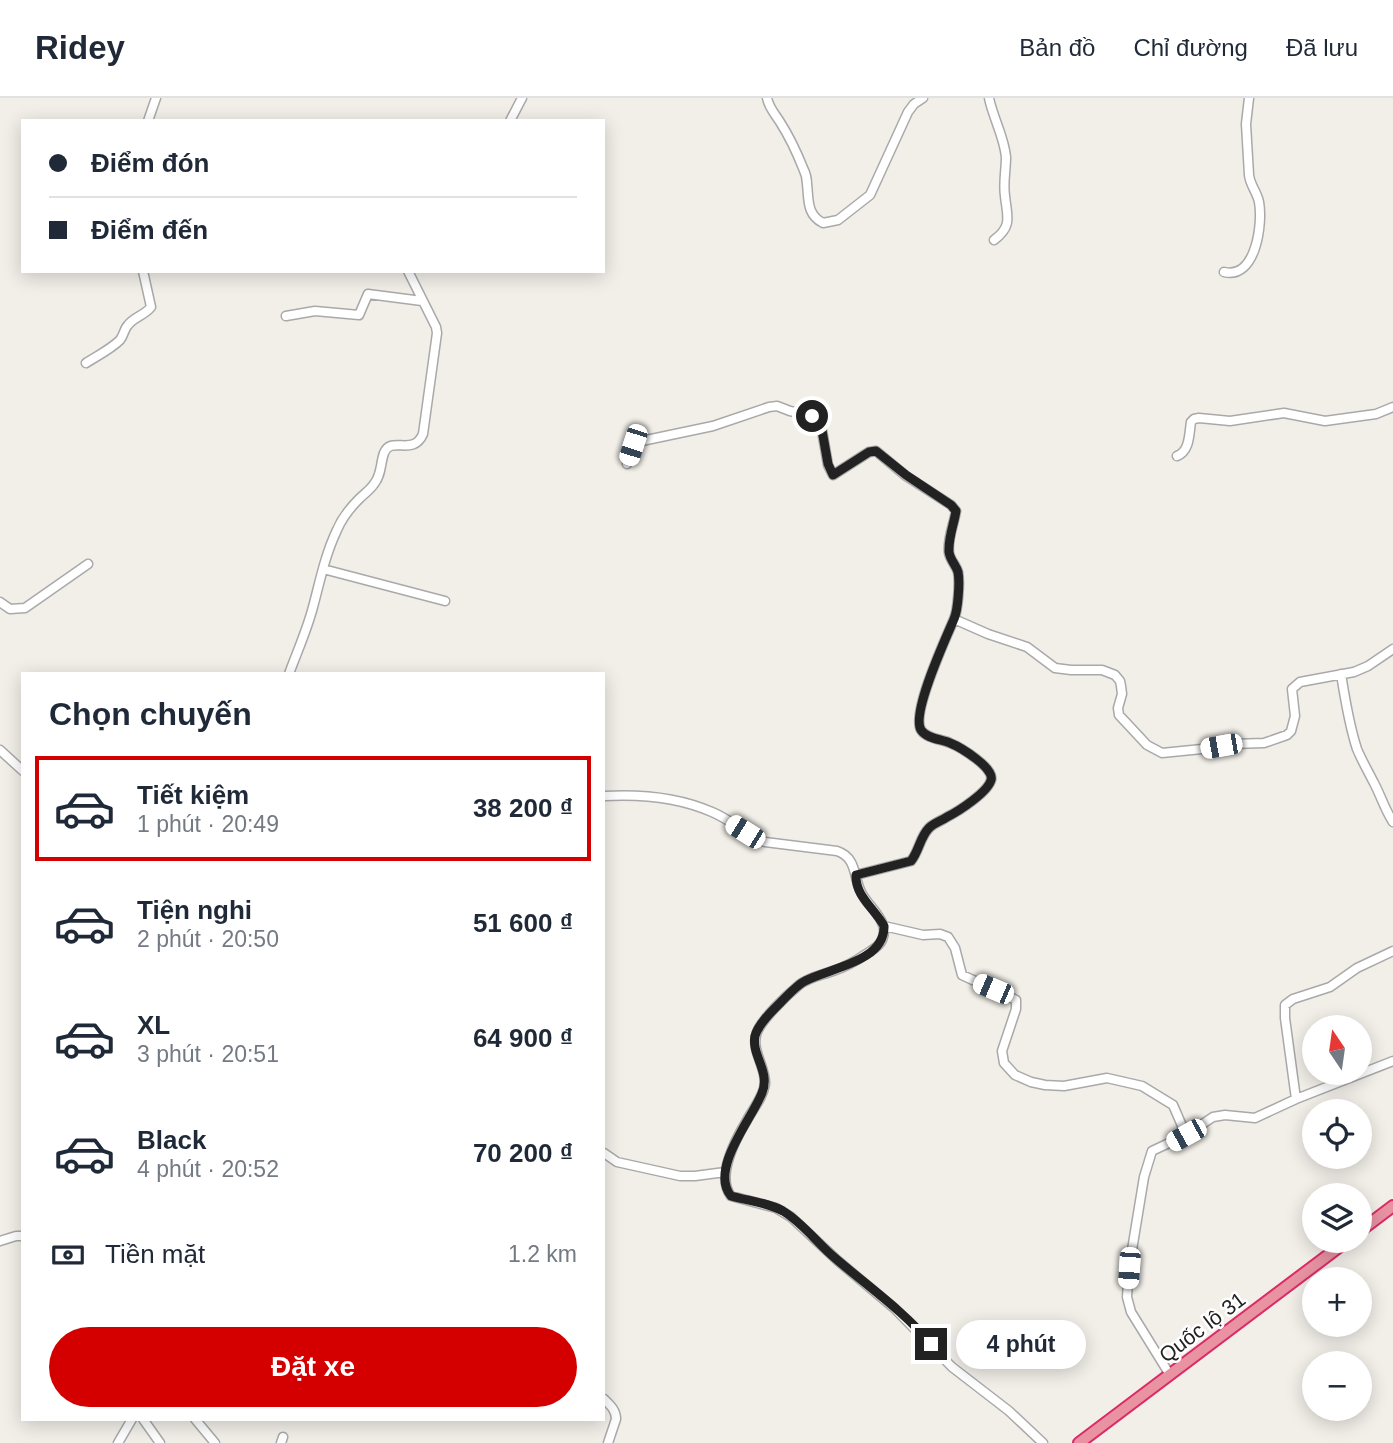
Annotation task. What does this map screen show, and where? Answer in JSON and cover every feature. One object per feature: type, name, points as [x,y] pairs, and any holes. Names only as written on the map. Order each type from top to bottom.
[{"type":"highway","points":[[1372,1222],[1393,1206]]},
{"type":"highway","name":"Quốc lộ 31","points":[[1079,1443],[1332,1253]]},
{"type":"street","points":[[149,119],[156,98]]},
{"type":"street","points":[[511,119],[522,98]]},
{"type":"street","points":[[767,98],[802,166],[809,205],[816,218],[823,223],[838,220],[870,195],[908,112],[923,98]]},
{"type":"street","points":[[989,98],[1006,156],[1004,194],[1007,226],[1003,234],[995,240]]},
{"type":"street","points":[[1224,272],[1230,274],[1240,271],[1247,264],[1256,247],[1260,222],[1259,200],[1249,175],[1246,124],[1249,98]]},
{"type":"street","points":[[86,363],[118,342],[131,322],[149,311],[151,307],[144,273]]},
{"type":"street","points":[[290,672],[313,610],[323,569],[347,512],[380,475],[387,448],[394,445],[413,445],[422,437],[437,333],[409,273]]},
{"type":"street","points":[[286,316],[315,311],[358,315],[368,294],[422,301]]},
{"type":"street","points":[[627,464],[633,445],[637,442],[713,426],[762,408],[777,407],[818,417],[833,475],[869,452],[876,451],[955,508],[949,554],[958,572],[956,613],[929,680],[919,723],[922,732],[958,747],[989,770],[992,774],[990,783],[972,800],[929,828],[911,861],[856,875]]},
{"type":"street","points":[[1177,456],[1186,449],[1191,422],[1194,419],[1230,421],[1284,413],[1325,421],[1368,416],[1393,407]]},
{"type":"street","points":[[0,602],[10,609],[25,608],[88,564]]},
{"type":"street","points":[[323,569],[445,601]]},
{"type":"street","points":[[954,619],[1027,647],[1055,668],[1102,670],[1115,675],[1120,681],[1122,694],[1119,715],[1147,746],[1162,753],[1202,750],[1232,744],[1264,743],[1287,735],[1295,716],[1293,687],[1300,682],[1354,672],[1393,649]]},
{"type":"street","points":[[1342,674],[1357,748],[1393,822]]},
{"type":"street","points":[[0,750],[21,769]]},
{"type":"street","points":[[605,796],[662,798],[710,811],[765,842],[842,853],[847,858],[856,875],[860,891],[884,926],[883,939],[873,950],[847,966],[804,981],[782,1001],[758,1030],[755,1041],[765,1085],[738,1138],[725,1172],[727,1190],[731,1196],[776,1208],[791,1217],[908,1321],[952,1367],[1009,1411],[1043,1443]]},
{"type":"street","points":[[884,926],[923,935],[940,934],[948,937],[955,948],[962,975],[1016,1000],[1016,1009],[1002,1051],[1004,1063],[1015,1075],[1045,1085],[1064,1086],[1107,1078],[1142,1086],[1173,1105],[1186,1135]]},
{"type":"street","points":[[1296,1099],[1285,1005],[1293,999],[1330,987],[1357,968],[1393,951]]},
{"type":"street","points":[[1170,1375],[1131,1311],[1127,1297],[1144,1177],[1151,1154],[1213,1117],[1220,1115],[1255,1118],[1393,1061]]},
{"type":"street","points":[[605,1154],[617,1163],[680,1176],[725,1172]]},
{"type":"street","points":[[0,1241],[21,1236]]},
{"type":"street","points":[[605,1400],[616,1416],[607,1443]]},
{"type":"street","points":[[118,1443],[130,1421]]},
{"type":"street","points":[[144,1421],[160,1443]]},
{"type":"street","points":[[197,1421],[215,1443]]},
{"type":"route","points":[[812,416],[820,419],[828,464],[833,475],[869,452],[876,451],[955,508],[949,554],[958,572],[956,613],[929,680],[919,723],[922,732],[958,747],[989,770],[992,778],[972,800],[929,828],[911,861],[856,875],[860,891],[884,926],[883,939],[873,950],[847,966],[804,981],[782,1001],[758,1030],[755,1041],[765,1085],[732,1151],[725,1172],[727,1190],[731,1196],[776,1208],[802,1226],[931,1344]]}]
